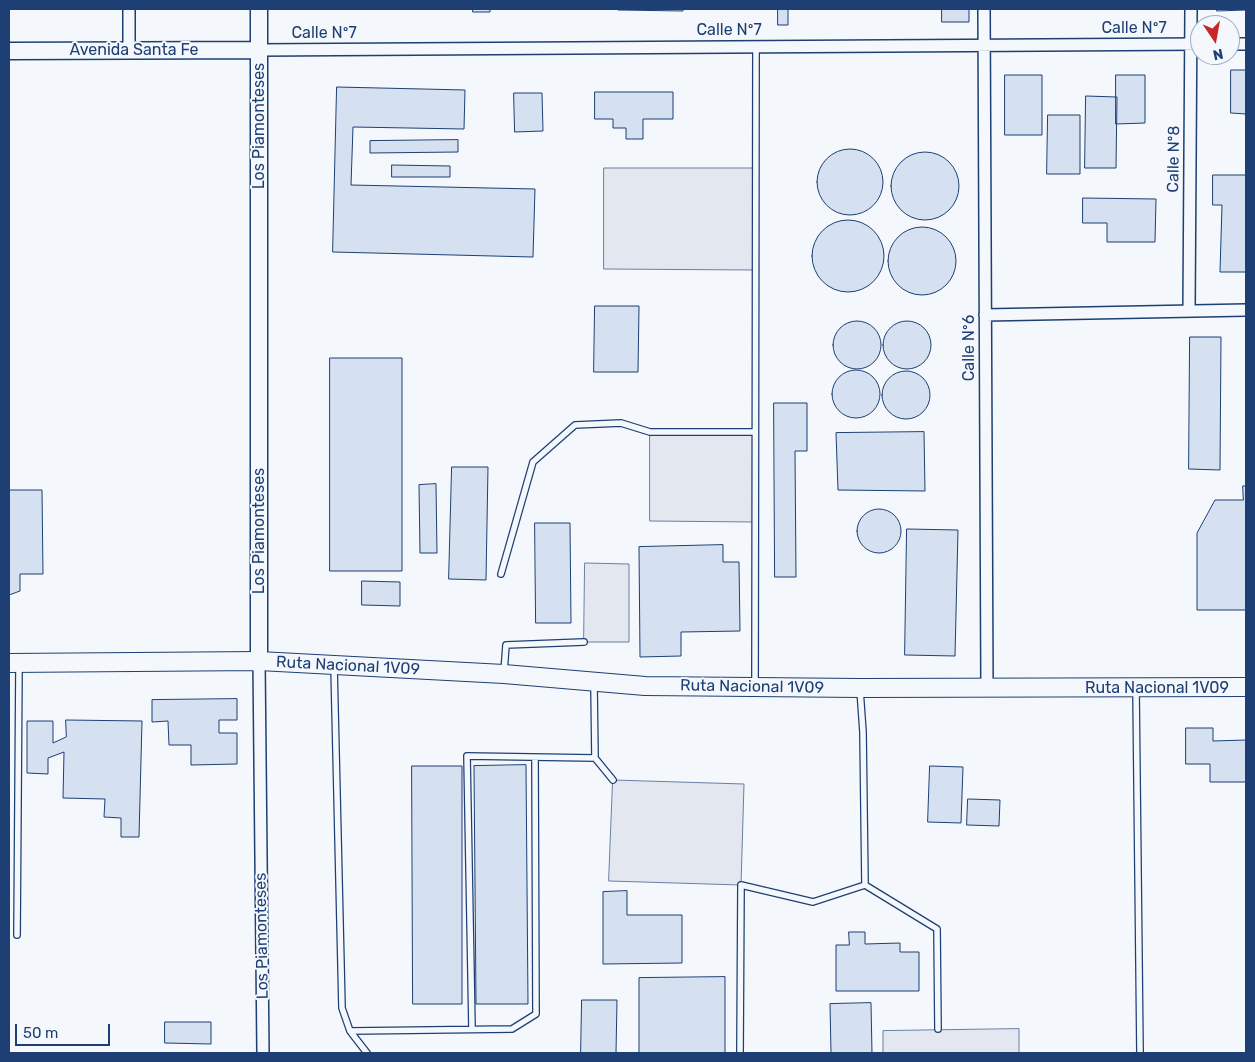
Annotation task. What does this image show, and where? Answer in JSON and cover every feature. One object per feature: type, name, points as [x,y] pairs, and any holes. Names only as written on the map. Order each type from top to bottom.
[{"type":"main road","name":"Los Piamonteses","points":[[259,9],[259,661]]},
{"type":"main road","name":"Avenida Santa Fe","points":[[9,51],[259,50]]},
{"type":"main road","name":"Ruta Nacional 1V09","points":[[14,663],[259,661],[504,674],[645,686],[755,688],[1246,687]]},
{"type":"street","points":[[129,9],[129,50]]},
{"type":"street","name":"Calle Nº6","points":[[984,9],[987,688]]},
{"type":"street","name":"Calle Nº7","points":[[259,50],[1190,44]]},
{"type":"street","name":"Calle Nº8","points":[[1189,310],[1195,65]]},
{"type":"street","points":[[985,315],[1246,310]]},
{"type":"street","name":"Los Piamonteses","points":[[259,661],[263,1053]]},
{"type":"lane","points":[[755,688],[756,46]]},
{"type":"lane","points":[[502,574],[533,462],[575,425],[621,423],[650,432],[755,432]]},
{"type":"lane","points":[[504,674],[506,645],[584,642]]},
{"type":"lane","points":[[14,663],[17,935]]},
{"type":"lane","points":[[334,664],[339,949],[342,1008],[350,1032],[366,1053]]},
{"type":"lane","points":[[594,681],[595,758],[613,780]]},
{"type":"lane","points":[[860,688],[863,732],[865,886]]},
{"type":"lane","points":[[1136,688],[1140,1053]]},
{"type":"lane","points":[[472,1029],[467,756],[595,758]]},
{"type":"lane","points":[[350,1032],[512,1029],[536,1014],[535,758]]},
{"type":"lane","points":[[740,1053],[741,885],[813,902],[865,886],[937,929],[938,1029]]},
{"type":"shaded area","points":[[604,168],[756,168],[755,270],[604,269]]},
{"type":"shaded area","points":[[650,432],[755,432],[755,522],[650,521]]},
{"type":"shaded area","points":[[585,563],[629,564],[629,642],[584,642]]},
{"type":"shaded area","points":[[613,780],[744,784],[741,885],[609,881]]},
{"type":"shaded area","points":[[1019,1029],[1019,1053],[883,1053],[883,1031]]},
{"type":"building","points":[[473,9],[490,9],[490,12],[473,12]]},
{"type":"building","points":[[683,9],[683,11],[618,10]]},
{"type":"building","points":[[778,9],[788,9],[788,25],[778,25]]},
{"type":"building","points":[[942,9],[969,9],[969,22],[942,22]]},
{"type":"building","points":[[1217,9],[1246,9],[1246,10],[1217,11]]},
{"type":"building","points":[[1231,70],[1246,70],[1246,114],[1231,113]]},
{"type":"building","points":[[1005,75],[1042,75],[1042,135],[1005,135]]},
{"type":"building","points":[[1116,75],[1145,75],[1145,123],[1116,124]]},
{"type":"building","points":[[337,87],[465,90],[464,129],[353,127],[351,185],[535,189],[533,257],[333,252]]},
{"type":"building","points":[[595,92],[673,92],[673,119],[643,119],[643,139],[626,139],[626,128],[613,128],[613,119],[595,119]]},
{"type":"building","points":[[514,93],[542,93],[543,131],[515,132]]},
{"type":"building","points":[[1086,96],[1117,97],[1116,168],[1085,168]]},
{"type":"building","points":[[1048,115],[1080,115],[1080,174],[1047,174]]},
{"type":"building","points":[[458,140],[458,152],[370,153],[370,141]]},
{"type":"building","points":[[850,149],[863,151],[873,159],[881,169],[883,182],[881,195],[873,205],[863,213],[850,215],[837,213],[827,205],[819,195],[817,182],[819,169],[827,159],[837,151]]},
{"type":"building","points":[[925,152],[938,155],[949,162],[956,173],[959,186],[956,199],[949,210],[938,217],[925,220],[912,217],[901,210],[894,199],[891,186],[894,173],[901,162],[912,155]]},
{"type":"building","points":[[392,165],[450,166],[450,177],[392,177]]},
{"type":"building","points":[[1213,175],[1246,175],[1246,272],[1220,272],[1222,205],[1213,205]]},
{"type":"building","points":[[1083,198],[1156,199],[1155,242],[1107,242],[1107,223],[1083,223]]},
{"type":"building","points":[[848,220],[868,226],[878,236],[884,256],[878,276],[868,286],[848,292],[828,286],[818,276],[812,256],[818,236],[828,226]]},
{"type":"building","points":[[929,227],[941,233],[950,242],[956,254],[954,274],[946,285],[929,295],[915,295],[898,285],[890,274],[888,254],[898,237],[909,229]]},
{"type":"building","points":[[595,306],[639,306],[638,372],[594,372]]},
{"type":"building","points":[[857,321],[866,323],[874,328],[879,336],[881,345],[879,354],[874,362],[866,367],[857,369],[848,367],[840,362],[835,354],[833,345],[835,336],[840,328],[848,323]]},
{"type":"building","points":[[902,321],[912,321],[924,328],[931,340],[931,350],[924,362],[912,369],[902,369],[894,365],[887,358],[883,350],[883,340],[887,332],[894,325]]},
{"type":"building","points":[[1190,337],[1221,337],[1220,470],[1189,469]]},
{"type":"building","points":[[330,358],[402,358],[402,571],[330,571]]},
{"type":"building","points":[[851,370],[861,370],[873,377],[880,389],[880,399],[873,411],[861,418],[851,418],[843,414],[836,407],[832,399],[832,389],[836,381],[843,374]]},
{"type":"building","points":[[906,371],[915,373],[923,378],[928,386],[930,395],[928,404],[923,412],[915,417],[906,419],[897,417],[889,412],[884,404],[882,395],[884,386],[889,378],[897,373]]},
{"type":"building","points":[[774,403],[807,403],[807,451],[795,451],[796,577],[775,577]]},
{"type":"building","points":[[924,432],[925,491],[838,490],[836,433]]},
{"type":"building","points":[[452,467],[488,467],[486,580],[449,579]]},
{"type":"building","points":[[436,484],[437,553],[420,553],[419,485]]},
{"type":"building","points":[[1243,486],[1246,486],[1246,610],[1197,610],[1197,533],[1215,500],[1243,500]]},
{"type":"building","points":[[9,490],[42,490],[43,574],[20,574],[20,591],[9,595]]},
{"type":"building","points":[[883,509],[895,515],[900,522],[900,540],[895,547],[888,552],[875,553],[867,550],[860,543],[857,527],[860,519],[867,512]]},
{"type":"building","points":[[535,523],[570,523],[571,623],[536,623]]},
{"type":"building","points":[[907,529],[958,530],[955,656],[905,655]]},
{"type":"building","points":[[723,545],[723,562],[739,562],[740,631],[681,632],[681,656],[640,657],[639,547]]},
{"type":"building","points":[[362,581],[400,582],[400,606],[362,605]]},
{"type":"building","points":[[237,699],[237,720],[219,720],[219,733],[237,733],[237,764],[191,765],[191,745],[169,745],[168,721],[152,722],[152,700]]},
{"type":"building","points":[[66,720],[142,721],[139,837],[121,837],[121,818],[104,817],[105,799],[63,798],[64,752],[48,758],[48,774],[27,773],[27,721],[53,721],[53,743],[66,737]]},
{"type":"building","points":[[1186,728],[1213,728],[1213,741],[1246,740],[1246,782],[1210,782],[1210,764],[1186,764]]},
{"type":"building","points":[[526,765],[528,1004],[476,1004],[474,766]]},
{"type":"building","points":[[412,766],[462,766],[462,1004],[413,1004]]},
{"type":"building","points":[[930,766],[963,767],[961,823],[928,822]]},
{"type":"building","points":[[968,799],[1000,800],[999,826],[967,825]]},
{"type":"building","points":[[627,891],[627,915],[682,915],[682,963],[603,964],[603,892]]},
{"type":"building","points":[[849,932],[865,932],[865,944],[900,943],[900,952],[919,952],[919,991],[836,991],[836,945],[849,945]]},
{"type":"building","points":[[725,977],[725,1053],[639,1053],[639,978]]},
{"type":"building","points":[[582,1000],[617,1000],[616,1053],[581,1053]]},
{"type":"building","points":[[871,1003],[872,1053],[831,1053],[830,1004]]},
{"type":"building","points":[[165,1022],[211,1022],[211,1044],[165,1043]]}]
